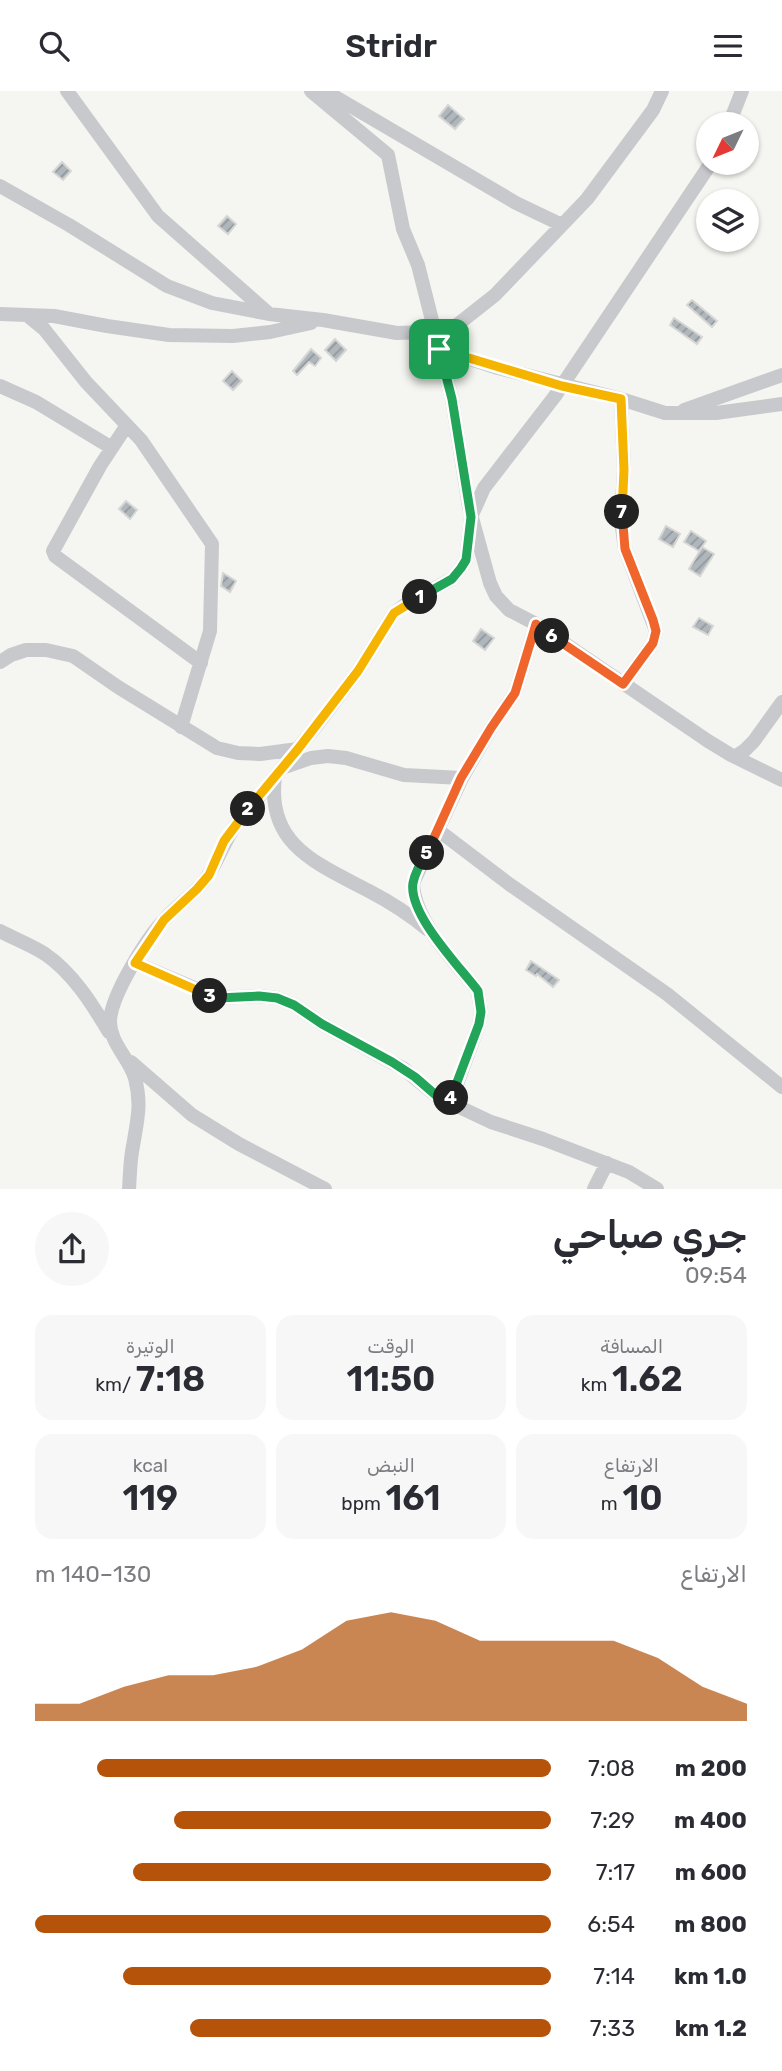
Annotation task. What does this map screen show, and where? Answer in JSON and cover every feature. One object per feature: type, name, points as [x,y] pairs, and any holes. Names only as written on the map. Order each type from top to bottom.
[{"type":"street","points":[[67,91],[158,216],[269,314]]},
{"type":"street","points":[[311,91],[388,155],[403,229],[418,265],[452,399],[471,517],[496,596],[509,610],[536,624],[731,755],[782,780]]},
{"type":"street","points":[[325,91],[516,202],[562,225]]},
{"type":"street","points":[[438,342],[495,295],[587,199],[653,110],[662,91]]},
{"type":"street","points":[[734,112],[742,91]]},
{"type":"street","points":[[114,1039],[110,1023],[113,1002],[164,920],[209,875],[224,841],[358,671],[394,613],[452,579],[461,568],[466,560],[471,517],[484,488],[562,386],[703,175]]},
{"type":"street","points":[[0,186],[167,286],[212,303],[397,333],[425,332],[438,342],[562,386],[621,399],[665,413],[716,413],[782,404]]},
{"type":"street","points":[[0,314],[54,316],[169,335],[233,336],[270,332],[324,320]]},
{"type":"street","points":[[27,315],[44,329],[86,382],[127,425],[164,473],[212,544],[210,631],[181,727]]},
{"type":"street","points":[[674,413],[782,375]]},
{"type":"street","points":[[0,386],[36,402],[112,447]]},
{"type":"street","points":[[621,399],[624,470],[621,520],[625,549],[656,631],[653,643],[623,684]]},
{"type":"street","points":[[127,425],[55,546],[55,556],[201,663]]},
{"type":"street","points":[[450,1103],[479,1024],[481,1002],[478,991],[434,934],[415,902],[413,883],[461,778],[515,693],[536,624]]},
{"type":"street","points":[[0,662],[26,650],[46,650],[73,656],[217,748],[260,754],[298,749]]},
{"type":"street","points":[[731,755],[736,756],[745,750],[782,702]]},
{"type":"street","points":[[279,771],[310,758],[328,756],[346,758],[404,775],[461,778]]},
{"type":"street","points":[[279,771],[272,797],[279,823],[292,843],[338,875],[390,902],[434,934]]},
{"type":"street","points":[[438,829],[509,884],[667,994],[782,1087]]},
{"type":"street","points":[[0,931],[46,955],[68,975],[92,1004],[134,1075],[139,1100],[139,1121],[132,1150],[129,1189]]},
{"type":"street","points":[[135,963],[218,998],[259,996],[277,998],[294,1005],[322,1024],[398,1066],[438,1097],[491,1122],[629,1172],[657,1189]]},
{"type":"street","points":[[122,1054],[192,1115],[239,1144],[325,1189]]},
{"type":"street","points":[[594,1189],[607,1163]]},
{"type":"building","points":[[448,105],[464,119],[455,129],[439,116]]},
{"type":"building","points":[[62,162],[71,171],[63,180],[53,172]]},
{"type":"building","points":[[227,216],[236,224],[228,234],[218,226]]},
{"type":"building","points":[[692,300],[717,321],[712,327],[687,305]]},
{"type":"building","points":[[674,318],[702,337],[697,344],[670,325]]},
{"type":"building","points":[[335,339],[346,350],[336,361],[325,350]]},
{"type":"building","points":[[311,349],[321,358],[315,366],[309,362],[297,375],[293,371]]},
{"type":"building","points":[[232,371],[242,381],[233,390],[223,381]]},
{"type":"building","points":[[126,501],[137,510],[130,519],[119,509]]},
{"type":"building","points":[[666,526],[680,534],[673,547],[659,539]]},
{"type":"building","points":[[691,531],[706,541],[699,551],[684,542]]},
{"type":"building","points":[[702,547],[714,554],[700,576],[689,569]]},
{"type":"building","points":[[223,573],[236,581],[230,592],[221,586]]},
{"type":"building","points":[[699,618],[713,626],[708,635],[693,627]]},
{"type":"building","points":[[481,629],[494,638],[485,650],[473,641]]},
{"type":"building","points":[[531,961],[559,980],[553,987],[537,974],[536,976],[526,970]]},
{"type":"route","points":[[439,349],[562,386],[621,399],[624,470],[621,520],[625,549],[656,631],[653,643],[623,684],[536,624],[515,693],[461,778],[419,866],[413,883],[415,902],[434,934],[478,991],[481,1002],[479,1024],[450,1103],[392,1062],[322,1024],[294,1005],[277,998],[218,998],[205,995],[135,963],[164,920],[209,875],[224,841],[358,671],[394,613],[452,579],[466,560],[471,517],[452,399],[439,349]]}]
